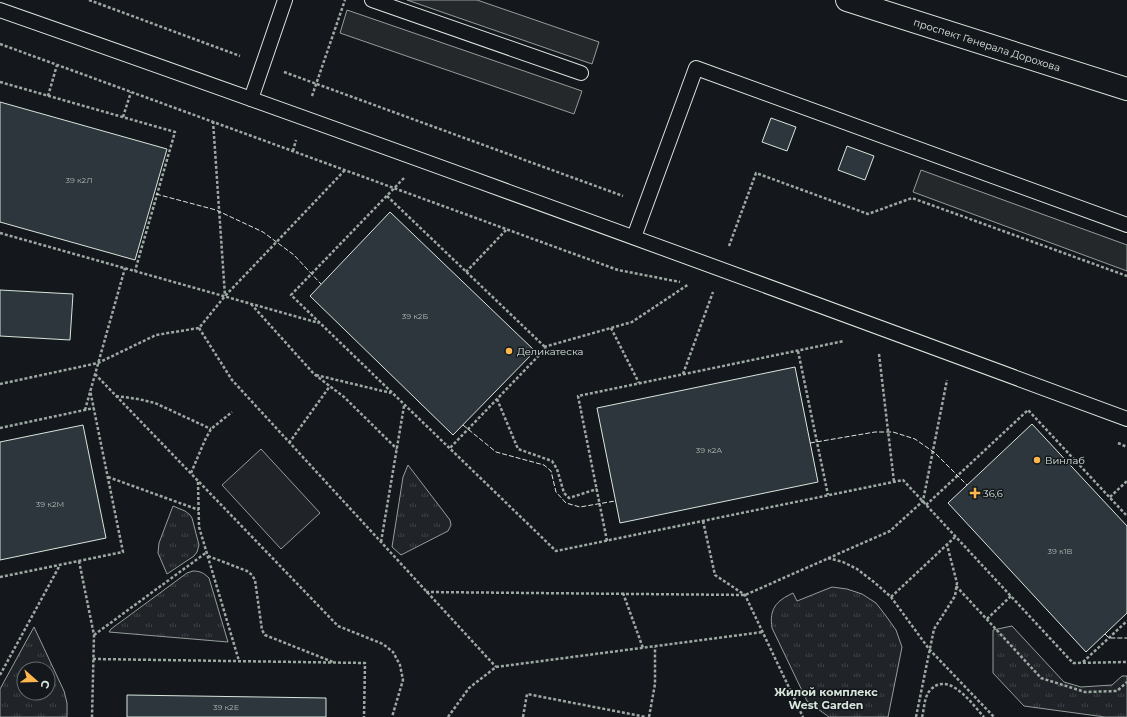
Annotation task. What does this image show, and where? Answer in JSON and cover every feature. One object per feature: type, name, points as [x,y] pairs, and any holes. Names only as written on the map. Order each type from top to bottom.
[{"type":"main road","name":"проспект Генерала Дорохова","points":[[847,0],[1127,89]]},
{"type":"lane","points":[[251,99],[285,0]]},
{"type":"lane","points":[[372,0],[581,73]]},
{"type":"lane","points":[[0,10],[634,237],[1127,419]]},
{"type":"lane","points":[[634,237],[696,68],[1127,225]]},
{"type":"path","points":[[89,0],[646,205]]},
{"type":"path","points":[[293,151],[345,0]]},
{"type":"path","points":[[0,44],[618,270],[695,286]]},
{"type":"path","points":[[48,96],[57,64]]},
{"type":"path","points":[[0,82],[175,132],[135,271]]},
{"type":"path","points":[[123,117],[131,92]]},
{"type":"path","points":[[212,121],[225,296]]},
{"type":"path","points":[[421,161],[291,295],[556,551],[903,480],[1073,663],[1127,662]]},
{"type":"path","points":[[0,384],[98,363],[156,335],[199,328],[225,296],[345,170]]},
{"type":"path","points":[[683,374],[756,173],[868,214],[912,198],[1127,276]]},
{"type":"path","points":[[387,196],[544,347]]},
{"type":"path","points":[[466,272],[507,229]]},
{"type":"path","points":[[0,233],[319,323]]},
{"type":"path","points":[[85,410],[124,268]]},
{"type":"path","points":[[544,347],[632,322],[689,284]]},
{"type":"path","points":[[707,290],[720,295]]},
{"type":"path","points":[[251,304],[314,374],[344,397],[397,449]]},
{"type":"path","points":[[199,328],[232,380],[496,667]]},
{"type":"path","points":[[611,328],[639,383]]},
{"type":"path","points":[[836,338],[851,344]]},
{"type":"path","points":[[608,541],[578,396],[844,341]]},
{"type":"path","points":[[450,449],[546,348],[544,347]]},
{"type":"path","points":[[798,351],[828,495]]},
{"type":"path","points":[[885,357],[879,354],[894,482]]},
{"type":"path","points":[[95,374],[338,626],[383,644],[393,652],[400,665],[403,680],[392,717]]},
{"type":"path","points":[[314,374],[392,394]]},
{"type":"path","points":[[426,592],[745,594],[890,531],[923,501],[947,380],[954,382]]},
{"type":"path","points":[[289,443],[330,386]]},
{"type":"path","points":[[0,577],[124,552],[90,390]]},
{"type":"path","points":[[116,396],[156,403],[211,429]]},
{"type":"path","points":[[497,399],[518,449],[552,461],[557,469],[564,493],[569,498],[597,489]]},
{"type":"path","points":[[381,542],[405,405]]},
{"type":"path","points":[[1021,407],[1035,413]]},
{"type":"path","points":[[0,428],[94,408]]},
{"type":"path","points":[[926,505],[1028,410]]},
{"type":"path","points":[[1028,410],[1127,516]]},
{"type":"path","points":[[191,473],[204,440],[211,429],[232,412]]},
{"type":"path","points":[[1113,441],[1127,447]]},
{"type":"path","points":[[108,477],[199,510]]},
{"type":"path","points":[[1110,497],[1127,481]]},
{"type":"path","points":[[198,482],[199,527],[239,662]]},
{"type":"path","points":[[703,521],[715,575],[745,594],[803,717]]},
{"type":"path","points":[[891,598],[955,537]]},
{"type":"path","points":[[916,717],[934,629],[955,596],[957,583],[947,545]]},
{"type":"path","points":[[94,635],[207,552]]},
{"type":"path","points":[[208,556],[247,571],[252,575],[255,580],[262,630],[265,635],[336,663]]},
{"type":"path","points":[[828,558],[843,562],[857,569],[891,598],[929,649],[994,717]]},
{"type":"path","points":[[79,561],[94,635],[92,717]]},
{"type":"path","points":[[0,675],[60,564]]},
{"type":"path","points":[[956,586],[1041,678],[1085,692],[1117,691],[1127,682]]},
{"type":"path","points":[[623,594],[643,648]]},
{"type":"path","points":[[987,619],[1011,596]]},
{"type":"path","points":[[1083,663],[1127,621]]},
{"type":"path","points":[[448,717],[469,688],[496,667],[763,632]]},
{"type":"path","points":[[523,717],[527,694],[648,717],[655,684],[655,647]]},
{"type":"path","points":[[94,659],[364,663],[364,717]]},
{"type":"path","points":[[922,717],[927,695],[931,689],[938,684],[946,684],[952,685],[958,690],[984,717]]},
{"type":"green space","points":[[261,449],[320,513],[281,549],[222,485]]},
{"type":"green space","points":[[408,465],[450,520],[451,525],[448,531],[401,555],[392,547],[403,477]]},
{"type":"green space","points":[[173,506],[185,511],[192,518],[199,545],[194,556],[167,574],[158,553],[159,543]]},
{"type":"green space","points":[[198,571],[209,578],[228,642],[109,632],[187,573]]},
{"type":"green space","points":[[832,587],[847,589],[862,594],[876,603],[896,630],[902,647],[888,717],[829,717],[807,701],[772,628],[771,621],[773,611],[775,606],[782,599],[793,593],[797,601]]},
{"type":"green space","points":[[1012,626],[1064,682],[1081,687],[1112,685],[1122,676],[1127,676],[1127,717],[1105,717],[1024,706],[993,673],[993,630]]},
{"type":"green space","points":[[34,627],[50,661],[16,661],[16,701],[56,701],[56,674],[64,691],[67,703],[67,717],[0,717],[0,689]]},
{"type":"shaded area","points":[[407,0],[477,0],[599,42],[592,64]]},
{"type":"shaded area","points":[[347,10],[582,91],[574,114],[340,33]]},
{"type":"shaded area","points":[[921,170],[1127,245],[1127,271],[913,192]]},
{"type":"building","points":[[0,102],[167,149],[135,260],[0,222]]},
{"type":"building","points":[[771,118],[796,127],[787,151],[762,142]]},
{"type":"building","points":[[847,146],[874,156],[865,180],[838,170]]},
{"type":"building","points":[[390,212],[535,351],[453,435],[310,296]]},
{"type":"building","points":[[0,290],[73,294],[70,340],[0,336]]},
{"type":"building","points":[[795,367],[818,482],[620,523],[597,408]]},
{"type":"building","points":[[1032,424],[1127,526],[1127,613],[1086,652],[948,503]]},
{"type":"building","points":[[83,425],[106,538],[0,560],[0,442]]},
{"type":"building","points":[[127,695],[326,698],[326,717],[127,717]]},
{"type":"fence","points":[[156,194],[216,210],[263,232],[294,255],[321,284]]},
{"type":"fence","points":[[463,425],[496,452],[544,465],[551,471],[556,492],[566,503],[580,507],[615,501]]},
{"type":"fence","points":[[810,443],[875,432],[893,432],[915,439],[935,453],[967,485]]},
{"type":"fence","points":[[1105,634],[1109,638],[1127,638]]},
{"type":"place","name":"Деликатеска","points":[[509,351]]},
{"type":"place","name":"Винлаб","points":[[1037,460]]},
{"type":"place","name":"36,6","points":[[975,493]]},
{"type":"district","name":"Жилой комплекс West Garden","points":[[826,698]]}]
